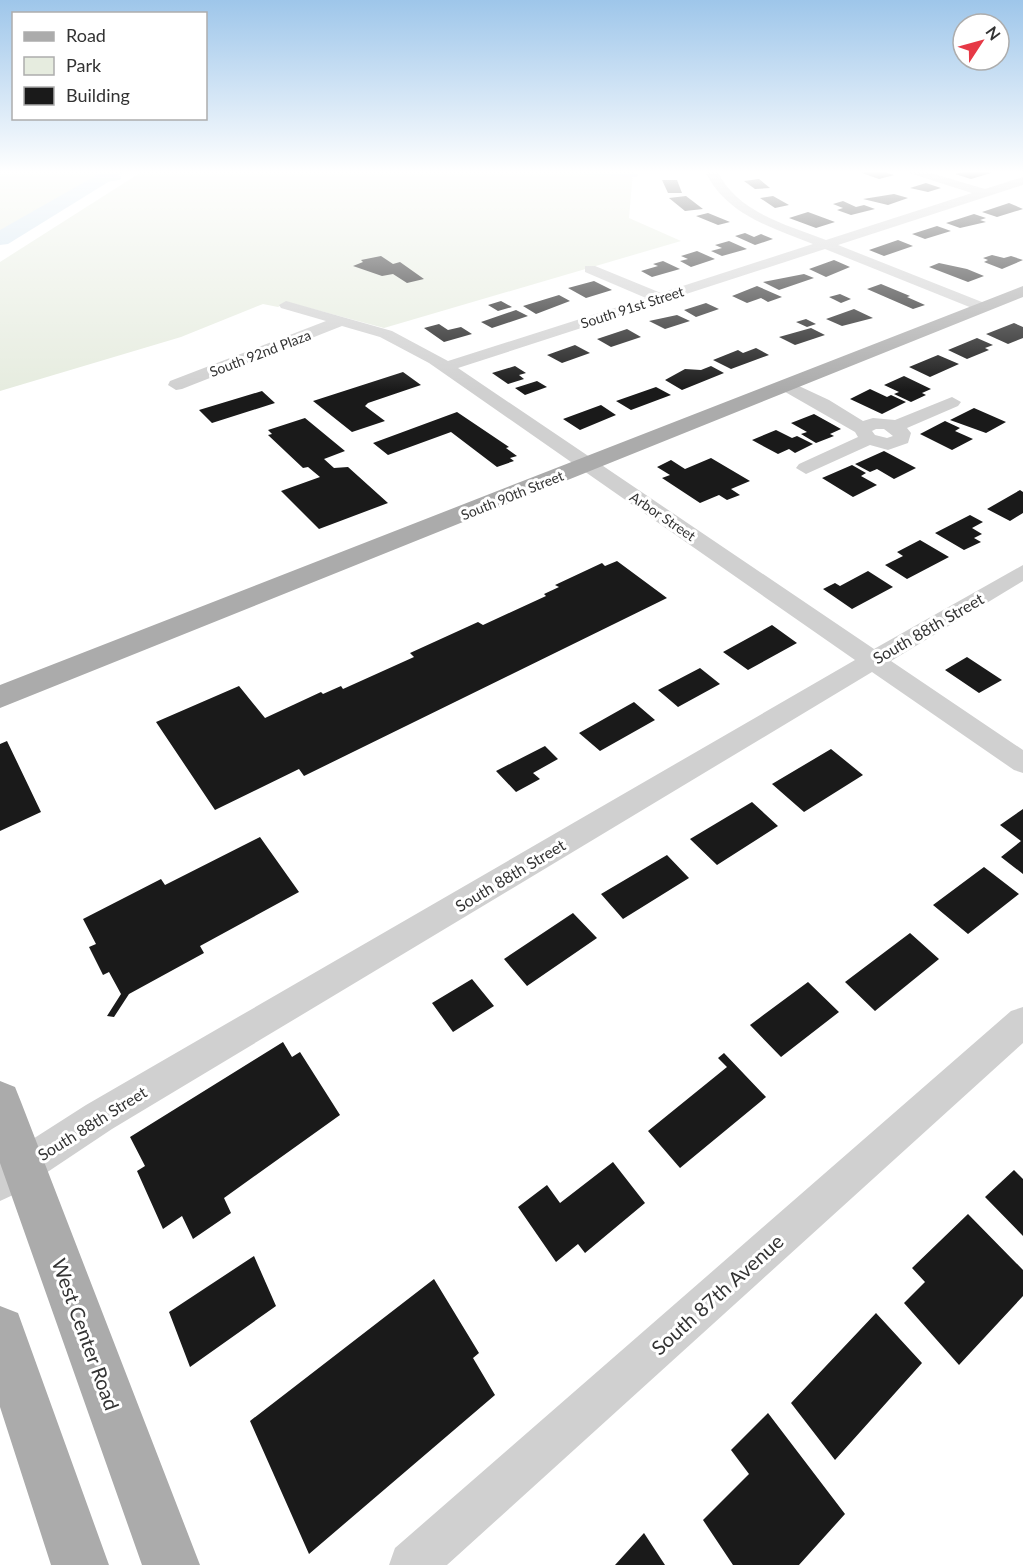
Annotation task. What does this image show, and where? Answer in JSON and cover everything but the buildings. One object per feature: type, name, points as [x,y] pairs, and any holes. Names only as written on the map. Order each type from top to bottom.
[{"type":"main road","name":"South 90th Street","points":[[0,697],[1023,291]]},
{"type":"main road","name":"West Center Road","points":[[0,1102],[12,1174],[171,1565]]},
{"type":"main road","points":[[0,1331],[80,1565]]},
{"type":"street","name":"South 91st Street","points":[[446,367],[828,244]]},
{"type":"street","points":[[825,245],[982,307]]},
{"type":"street","points":[[590,269],[660,298]]},
{"type":"street","name":"Arbor Street","points":[[286,305],[343,320],[395,339],[446,367],[1023,763]]},
{"type":"street","name":"South 92nd Plaza","points":[[176,385],[343,320]]},
{"type":"street","points":[[786,385],[868,430],[884,443],[899,442],[903,434],[895,427],[952,402]]},
{"type":"street","points":[[806,468],[868,430]]},
{"type":"street","name":"South 88th Street","points":[[12,1174],[99,1117],[1023,572]]},
{"type":"street","name":"South 87th Avenue","points":[[412,1565],[1023,1022]]},
{"type":"green space","points":[[28,244],[671,244],[384,328],[287,302],[278,307],[263,304],[181,337],[0,391],[0,262]]}]
